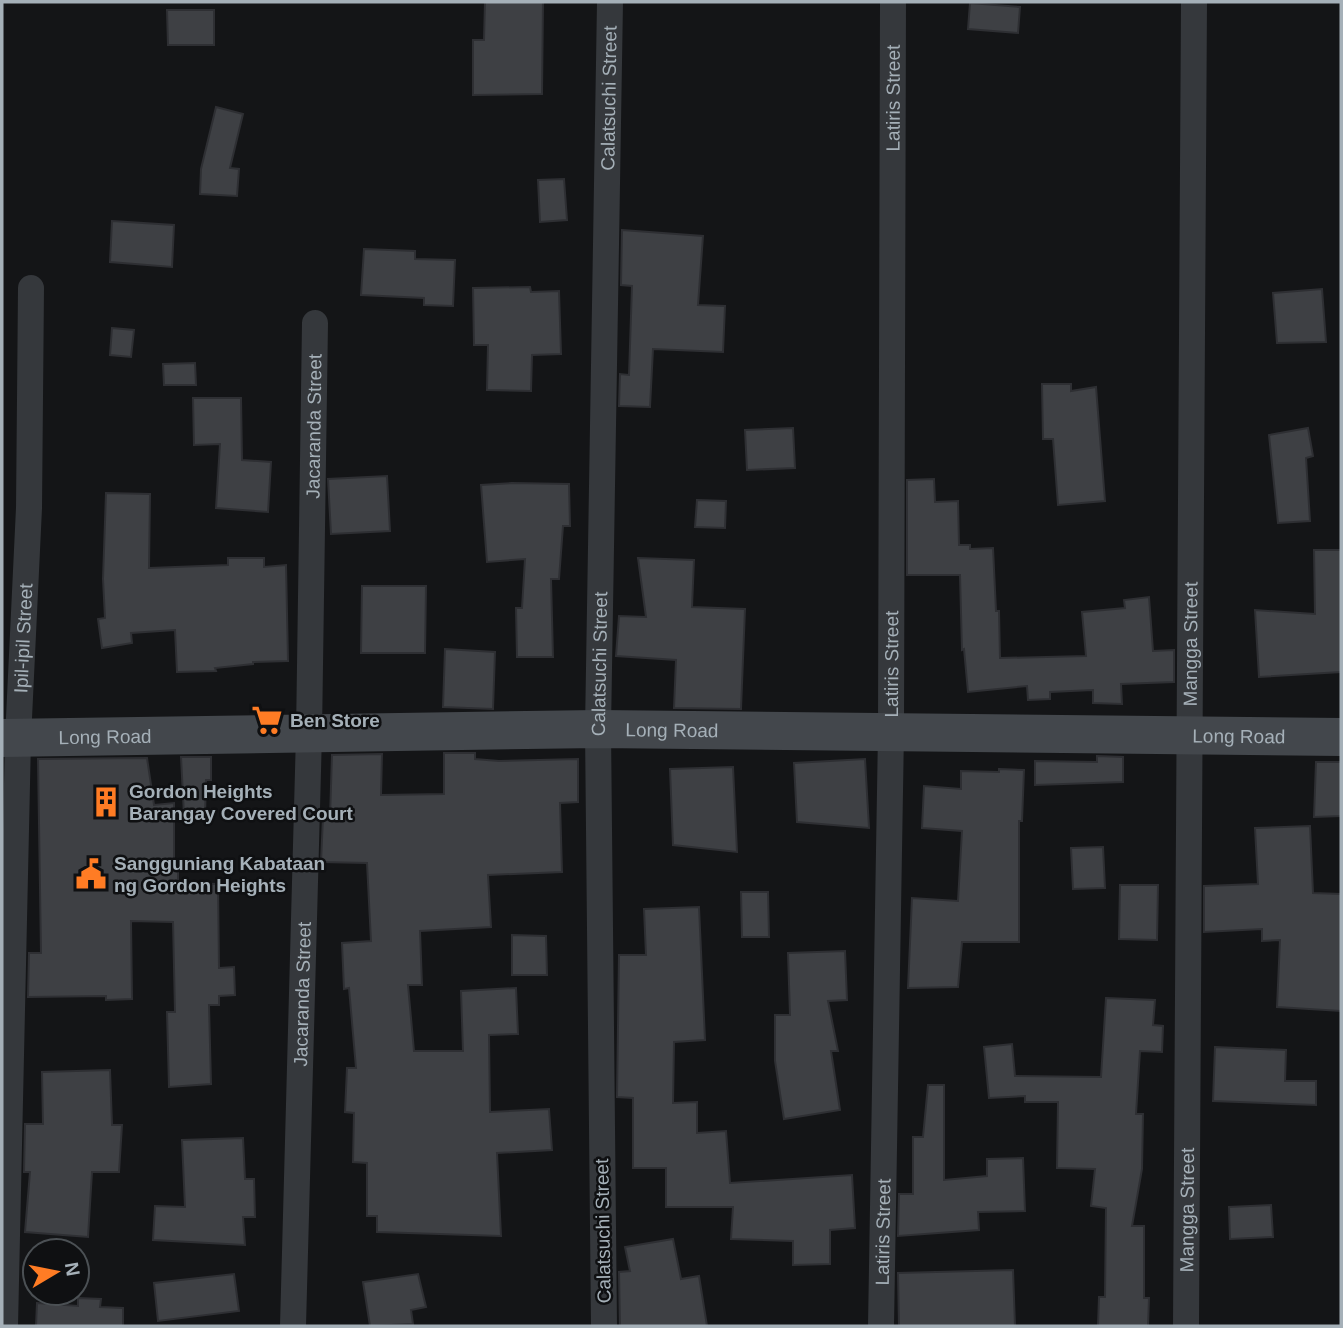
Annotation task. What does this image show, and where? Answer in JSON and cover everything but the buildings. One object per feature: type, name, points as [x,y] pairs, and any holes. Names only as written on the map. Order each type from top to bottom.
[{"type":"street","name":"Calatsuchi Street","points":[[604,1326],[598,729],[610,2]]},
{"type":"street","name":"Latiris Street","points":[[881,1326],[891,733],[893,2]]},
{"type":"street","name":"Mangga Street","points":[[1186,1326],[1192,735],[1194,2]]},
{"type":"street","name":"Ipil-ipil Street","points":[[5,1326],[10,739],[29,508],[31,288]]},
{"type":"street","name":"Jacaranda Street","points":[[293,1326],[309,734],[315,323]]},
{"type":"street","name":"Long Road","points":[[10,739],[598,729],[1341,737]]},
{"type":"place","name":"Ben Store","points":[[267,720]]},
{"type":"place","name":"Gordon Heights Barangay Covered Court","points":[[106,802]]},
{"type":"place","name":"Sangguniang Kabataan ng Gordon Heights","points":[[91,874]]}]
